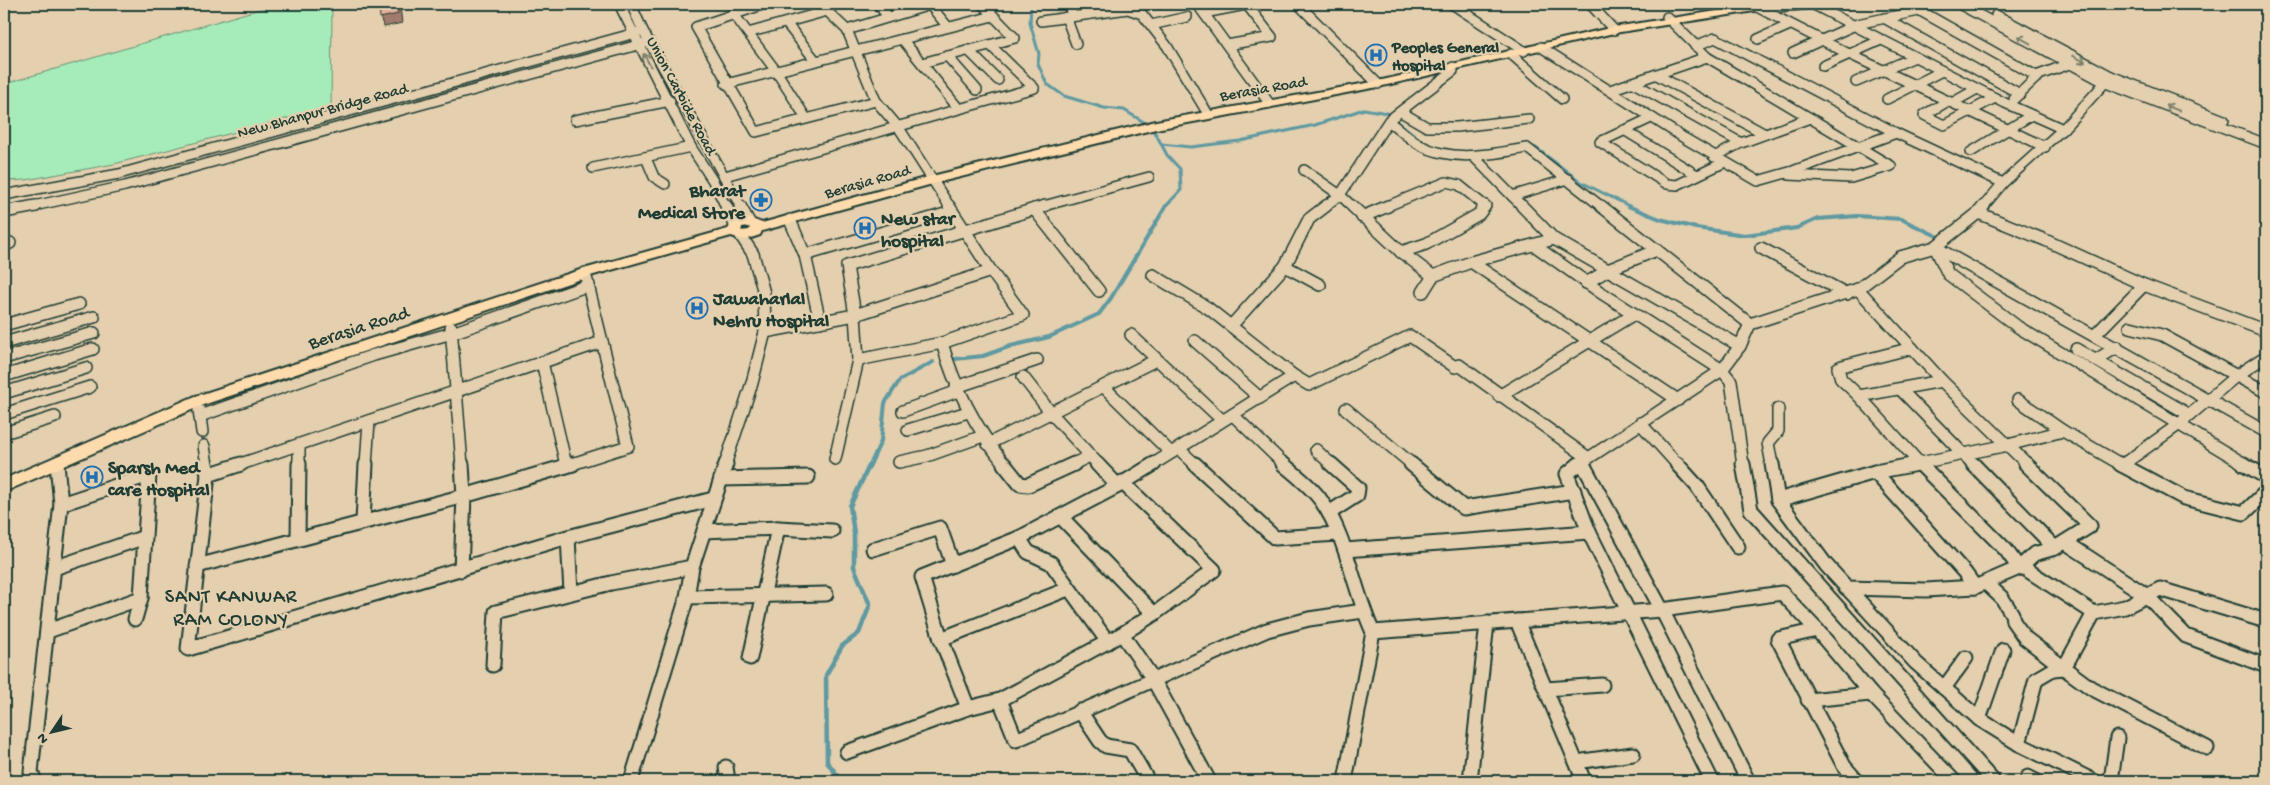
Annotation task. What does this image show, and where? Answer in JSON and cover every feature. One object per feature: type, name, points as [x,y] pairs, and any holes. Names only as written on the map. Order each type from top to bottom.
[{"type":"main road","name":"Berasia Road","points":[[1376,82],[1612,28],[1755,6],[1780,4]]},
{"type":"main road","name":"Berasia Road","points":[[4,486],[57,462],[199,408],[449,318],[587,279],[747,229],[930,178],[1127,129],[1207,112],[1453,67],[1518,50],[1541,47],[1612,28]]},
{"type":"main road","name":"Berasia Road","points":[[747,229],[790,220],[930,178]]},
{"type":"street","name":"Union Carbide Road","points":[[619,4],[725,176],[747,229]]},
{"type":"street","name":"Union Carbide Road","points":[[631,4],[640,36],[691,147],[747,229]]},
{"type":"street","points":[[765,4],[733,13],[696,27],[726,84],[756,132],[876,101]]},
{"type":"street","points":[[877,4],[889,17]]},
{"type":"street","points":[[922,63],[1015,38],[982,4]]},
{"type":"street","points":[[1068,4],[1076,44]]},
{"type":"street","points":[[1197,4],[1268,101]]},
{"type":"street","points":[[1204,13],[1249,4],[1272,37],[1227,45]]},
{"type":"street","points":[[1298,4],[1355,67],[1376,82]]},
{"type":"street","points":[[1590,4],[1612,28]]},
{"type":"street","points":[[1755,6],[1812,4],[2030,116],[2063,129]]},
{"type":"street","points":[[1908,4],[2038,77]]},
{"type":"street","points":[[1959,4],[2069,64],[2266,144]]},
{"type":"street","points":[[1974,4],[2108,80],[2266,136]]},
{"type":"street","points":[[847,30],[930,5],[948,27]]},
{"type":"street","points":[[1458,5],[1518,50],[1562,99]]},
{"type":"street","points":[[1755,6],[1820,40],[2044,147]]},
{"type":"street","points":[[748,33],[786,23],[825,7],[847,30],[876,101],[899,128],[991,271],[1023,315],[942,342],[858,360]]},
{"type":"street","points":[[1041,21],[1116,7],[1136,10],[1142,14],[1167,46],[1207,112]]},
{"type":"street","points":[[1793,53],[1855,25],[1919,10]]},
{"type":"street","points":[[733,13],[776,71],[806,118]]},
{"type":"street","points":[[726,84],[994,16]]},
{"type":"street","points":[[1151,25],[1187,17]]},
{"type":"street","points":[[1884,18],[2020,94]]},
{"type":"street","points":[[1668,19],[1707,57],[1891,166],[1851,178],[1786,175]]},
{"type":"street","points":[[786,23],[816,61]]},
{"type":"street","points":[[1758,39],[1790,24]]},
{"type":"street","points":[[4,187],[47,183],[106,172],[640,36]]},
{"type":"street","points":[[4,212],[125,186],[640,36]]},
{"type":"street","name":"New Bhanpur Bridge Road","points":[[4,195],[119,174],[640,36]]},
{"type":"street","name":"New Bhanpur Bridge Road","points":[[4,204],[99,186],[640,36]]},
{"type":"street","points":[[1695,46],[1716,38],[1896,133],[2004,183]]},
{"type":"street","points":[[902,39],[958,109]]},
{"type":"street","points":[[1823,66],[1881,40]]},
{"type":"street","points":[[725,176],[1034,88],[990,45]]},
{"type":"street","points":[[1541,47],[1714,157],[1758,181],[1786,175],[1856,146],[1896,133]]},
{"type":"street","points":[[968,50],[998,80]]},
{"type":"street","points":[[947,56],[977,90]]},
{"type":"street","points":[[1610,90],[1707,57]]},
{"type":"street","points":[[1856,82],[1915,57]]},
{"type":"street","points":[[2011,101],[2038,77],[2069,64]]},
{"type":"street","points":[[1231,326],[1285,266],[1309,219],[1340,195],[1394,117],[1453,71],[1453,67]]},
{"type":"street","points":[[1887,99],[1942,71]]},
{"type":"street","points":[[1657,75],[1765,134]]},
{"type":"street","points":[[1712,781],[1589,532],[1566,474],[1584,459],[1722,370],[1740,346],[1750,324],[1852,292],[1900,257],[1935,247],[1978,213],[2004,183],[2063,129],[2108,80]]},
{"type":"street","points":[[1632,82],[1741,143]]},
{"type":"street","points":[[1977,89],[1924,115],[1944,125],[1995,98]]},
{"type":"street","points":[[576,120],[670,101]]},
{"type":"street","points":[[1971,152],[2030,116]]},
{"type":"street","points":[[1394,117],[1427,127],[1457,128],[1529,119]]},
{"type":"street","points":[[1394,117],[1418,144],[1436,152],[1452,156],[1474,157],[1527,148],[1750,324]]},
{"type":"street","points":[[1651,118],[1600,142],[1667,184],[1677,185],[1724,163]]},
{"type":"street","points":[[1714,157],[1741,143],[1810,118]]},
{"type":"street","points":[[1624,130],[1698,175]]},
{"type":"street","points":[[593,168],[691,147]]},
{"type":"street","points":[[1474,157],[1554,239],[1610,269],[1740,346]]},
{"type":"street","points":[[646,158],[654,177],[665,184]]},
{"type":"street","points":[[1304,170],[1340,195],[1401,252],[1433,276]]},
{"type":"street","points":[[835,459],[858,360],[856,315],[847,266],[1034,209],[1150,177]]},
{"type":"street","points":[[1512,196],[1568,179]]},
{"type":"street","points":[[1362,217],[1446,182],[1459,185],[1485,206],[1479,214],[1426,244],[1401,252]]},
{"type":"street","points":[[1034,209],[1099,291]]},
{"type":"street","points":[[805,255],[952,212]]},
{"type":"street","points":[[1978,213],[2045,240],[2144,285],[2266,331]]},
{"type":"street","points":[[790,220],[805,255],[820,322]]},
{"type":"street","points":[[632,781],[633,770],[687,597],[692,567],[752,384],[765,332],[764,293],[747,229]]},
{"type":"street","points":[[1423,292],[1433,276],[1471,262],[1554,239]]},
{"type":"street","points":[[1534,245],[1634,314],[1722,370],[1730,381],[1751,510],[1993,781]]},
{"type":"street","points":[[1935,247],[2266,432]]},
{"type":"street","points":[[1935,247],[1948,274],[2018,327],[2266,477]]},
{"type":"street","points":[[1761,248],[1852,292],[1912,348],[1942,381],[2090,526],[2060,545],[2034,554],[2020,567],[1981,585],[1926,590],[1846,588]]},
{"type":"street","points":[[1586,282],[1610,269],[1657,250]]},
{"type":"street","points":[[1471,262],[1678,400]]},
{"type":"street","points":[[1285,266],[1320,285]]},
{"type":"street","points":[[765,332],[856,315],[991,271]]},
{"type":"street","points":[[1153,275],[1173,284],[1231,326],[1294,376],[1309,384],[1410,336],[1455,367],[1459,365],[1584,459],[1748,781]]},
{"type":"street","points":[[197,566],[464,496],[628,446],[587,279],[452,333],[199,408],[202,432]]},
{"type":"street","points":[[2095,336],[2144,285]]},
{"type":"street","points":[[4,325],[79,304]]},
{"type":"street","points":[[1499,396],[1634,314]]},
{"type":"street","points":[[4,343],[94,317]]},
{"type":"street","points":[[449,318],[452,333],[464,496],[461,570]]},
{"type":"street","points":[[2130,327],[2162,335],[2266,392]]},
{"type":"street","points":[[4,358],[94,333]]},
{"type":"street","points":[[1131,335],[1156,360],[1228,417],[1322,501],[1329,513],[1344,550],[1363,611],[1373,632],[1345,781]]},
{"type":"street","points":[[1195,341],[1260,398]]},
{"type":"street","points":[[208,475],[300,445],[455,390],[602,342]]},
{"type":"street","points":[[942,342],[957,389],[968,412],[986,440],[1020,484],[1028,485],[1090,456]]},
{"type":"street","points":[[2096,360],[2116,347]]},
{"type":"street","points":[[1912,348],[1838,368],[1841,379],[1859,396],[1920,464],[2006,550],[2020,567],[2094,613],[2125,607],[2160,589],[2266,621]]},
{"type":"street","points":[[2076,348],[2190,415]]},
{"type":"street","points":[[4,376],[93,349]]},
{"type":"street","points":[[2122,465],[2190,415],[2236,376],[2266,356]]},
{"type":"street","points":[[903,410],[1037,360]]},
{"type":"street","points":[[899,462],[986,440],[1051,413],[1156,360]]},
{"type":"street","points":[[542,362],[566,466]]},
{"type":"street","points":[[4,393],[86,368]]},
{"type":"street","points":[[968,708],[941,639],[922,576],[1019,538],[1061,517],[1175,451],[1294,376]]},
{"type":"street","points":[[847,752],[968,708],[1000,700],[1122,634],[1154,614],[1214,570],[1090,456],[1051,413],[1023,377]]},
{"type":"street","points":[[1859,396],[1901,390],[1942,381]]},
{"type":"street","points":[[4,414],[90,387]]},
{"type":"street","points":[[1104,387],[1276,538],[1338,534]]},
{"type":"street","points":[[1901,390],[1963,454],[2060,545],[2146,595],[2186,636],[2266,666]]},
{"type":"street","points":[[2018,400],[2064,431],[2184,498],[2244,513],[2266,492]]},
{"type":"street","points":[[1346,409],[1464,508],[1574,491]]},
{"type":"street","points":[[1778,409],[1778,431],[1768,444],[1778,500],[1826,565],[1890,637],[1979,719],[2019,744],[2094,781]]},
{"type":"street","points":[[908,430],[968,412]]},
{"type":"street","points":[[4,433],[55,417]]},
{"type":"street","points":[[363,521],[369,421]]},
{"type":"street","points":[[1640,423],[1697,486],[1738,547]]},
{"type":"street","points":[[1778,500],[1875,472],[2008,445],[2064,431]]},
{"type":"street","points":[[298,538],[300,445]]},
{"type":"street","points":[[204,446],[208,475],[188,649],[568,537],[713,499]]},
{"type":"street","points":[[1316,450],[1358,488],[1357,495],[1329,513]]},
{"type":"street","points":[[35,781],[31,772],[61,504],[57,462]]},
{"type":"street","points":[[1875,472],[1965,573],[2002,598],[2026,638],[2091,688],[2207,748]]},
{"type":"street","points":[[61,504],[149,475],[142,598],[135,619]]},
{"type":"street","points":[[721,480],[808,477]]},
{"type":"street","points":[[1061,517],[1154,614]]},
{"type":"street","points":[[704,531],[778,528],[832,530]]},
{"type":"street","points":[[750,658],[765,596],[778,528]]},
{"type":"street","points":[[873,549],[940,528],[953,565]]},
{"type":"street","points":[[1344,550],[1589,532]]},
{"type":"street","points":[[54,568],[145,537]]},
{"type":"street","points":[[568,537],[571,593]]},
{"type":"street","points":[[1019,538],[1028,552],[1051,563],[1108,642]]},
{"type":"street","points":[[493,665],[496,612],[571,593],[692,567]]},
{"type":"street","points":[[941,639],[1068,589]]},
{"type":"street","points":[[1373,632],[1629,611],[1662,610],[1782,593],[1817,630],[1871,694],[1954,781]]},
{"type":"street","points":[[687,597],[826,594]]},
{"type":"street","points":[[48,631],[142,598]]},
{"type":"street","points":[[1000,700],[1016,740],[1153,678],[1267,630],[1309,619],[1363,611]]},
{"type":"street","points":[[2064,668],[2094,613]]},
{"type":"street","points":[[1517,621],[1584,781]]},
{"type":"street","points":[[1470,781],[1486,623]]},
{"type":"street","points":[[1817,630],[1778,639],[1808,700],[1844,766],[1857,781]]},
{"type":"street","points":[[1122,634],[1153,678],[1209,781]]},
{"type":"street","points":[[1979,719],[2003,650]]},
{"type":"street","points":[[1944,688],[1966,658]]},
{"type":"street","points":[[2019,744],[2036,679],[2053,669],[2064,668]]},
{"type":"street","points":[[1546,689],[1602,685]]},
{"type":"street","points":[[1808,700],[1871,694]]},
{"type":"street","points":[[1080,711],[1100,741],[1106,746],[1130,750],[1148,781]]},
{"type":"street","points":[[2111,781],[2118,738]]},
{"type":"street","points":[[1576,762],[1633,754]]},
{"type":"green space","points":[[277,4],[332,4],[331,107],[114,164],[26,180],[4,181],[4,84]]},
{"type":"building","points":[[379,4],[397,4],[398,14],[380,18]]},
{"type":"waterway","points":[[1031,4],[1030,23],[1039,54],[1038,64],[1047,84],[1064,96],[1104,108],[1124,110],[1147,124],[1156,134],[1161,144]]},
{"type":"waterway","points":[[1161,144],[1191,147],[1240,141],[1315,125],[1364,109],[1387,113],[1423,142]]},
{"type":"waterway","points":[[1161,144],[1167,155],[1180,169],[1181,190],[1165,207]]},
{"type":"waterway","points":[[1529,146],[1536,148],[1581,182],[1631,207]]},
{"type":"waterway","points":[[955,359],[983,356],[1011,346],[1049,337],[1099,314],[1111,298],[1166,206]]},
{"type":"waterway","points":[[1628,206],[1660,219],[1696,228],[1745,235],[1797,228],[1818,219],[1857,216],[1901,219],[1939,237]]},
{"type":"waterway","points":[[870,465],[881,441],[885,403],[900,380],[933,362]]},
{"type":"waterway","points":[[842,781],[827,762],[826,675],[842,646],[859,633],[870,605],[854,567],[854,533],[850,506],[870,464]]},
{"type":"place","name":"Peoples General Hospital","points":[[1376,55]]},
{"type":"place","name":"Bharat Medical Store","points":[[761,200]]},
{"type":"place","name":"New star hospital","points":[[865,228]]},
{"type":"place","name":"Jawaharlal Nehru Hospital","points":[[697,308]]},
{"type":"place","name":"Sparsh Med care Hospital","points":[[92,477]]},
{"type":"district","name":"SANT KANWAR RAM COLONY","points":[[231,606]]}]
